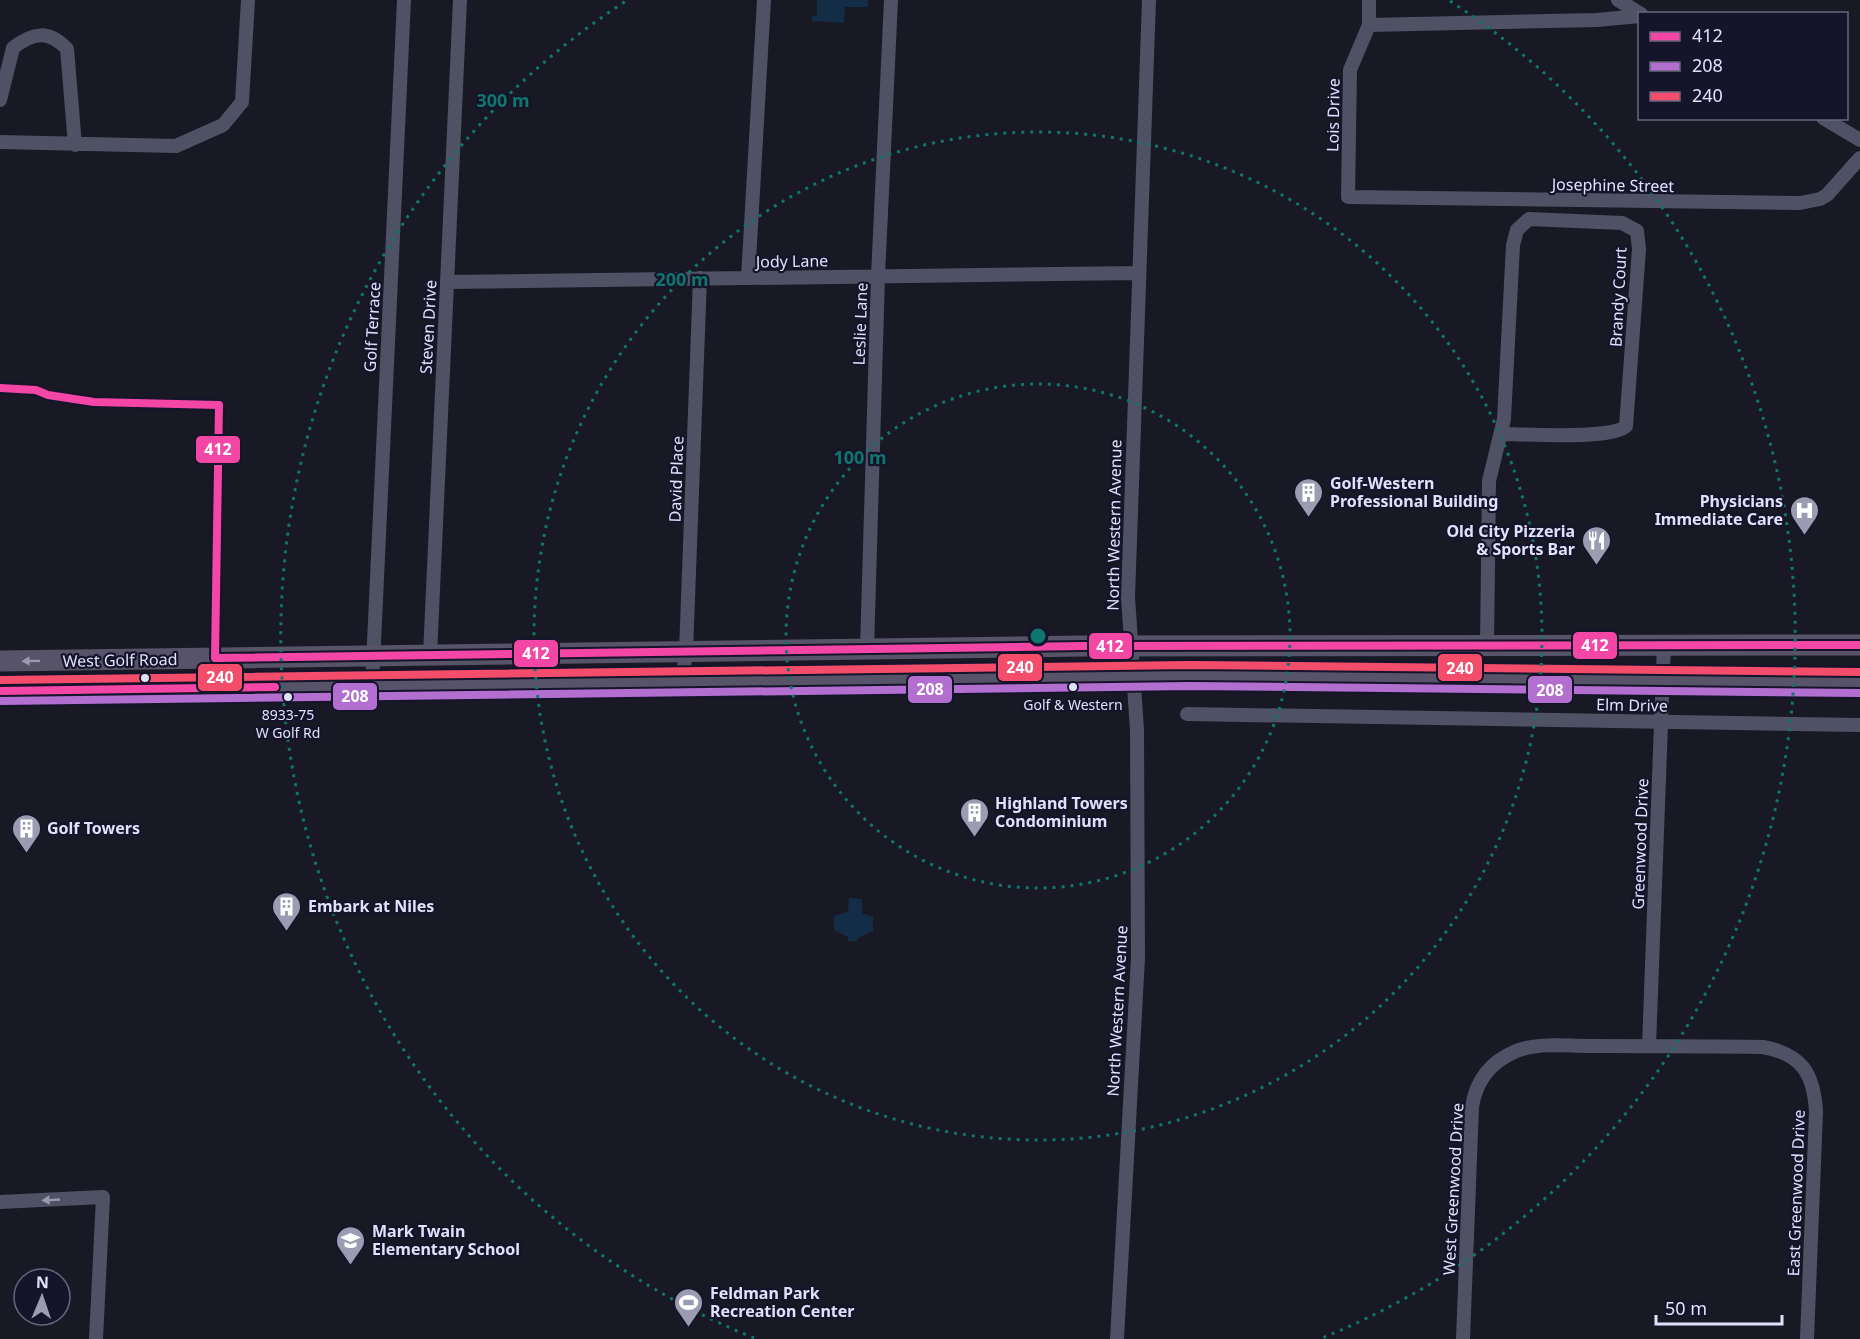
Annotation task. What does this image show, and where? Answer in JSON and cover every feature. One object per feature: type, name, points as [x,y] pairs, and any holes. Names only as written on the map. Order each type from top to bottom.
[{"type":"main road","name":"West Golf Road","points":[[0,661],[1131,645],[1860,645]]},
{"type":"main road","name":"West Golf Road","points":[[0,691],[1133,675],[1860,683]]},
{"type":"street","points":[[0,142],[176,146],[223,125],[242,102],[248,0]]},
{"type":"street","name":"Golf Terrace","points":[[372,686],[404,0]]},
{"type":"street","name":"Steven Drive","points":[[430,655],[460,0]]},
{"type":"street","points":[[748,278],[764,0]]},
{"type":"street","name":"Leslie Lane","points":[[867,649],[878,276],[891,0]]},
{"type":"street","name":"North Western Avenue","points":[[1117,1339],[1138,958],[1137,730],[1128,597],[1149,0]]},
{"type":"street","name":"Lois Drive","points":[[1348,197],[1350,70],[1369,25],[1369,0]]},
{"type":"street","points":[[1618,0],[1638,14]]},
{"type":"street","points":[[1369,25],[1597,20],[1638,15]]},
{"type":"street","points":[[0,100],[13,48],[35,35],[45,33],[58,40],[67,49],[75,145]]},
{"type":"street","points":[[1826,120],[1860,140]]},
{"type":"street","name":"Josephine Street","points":[[1348,197],[1800,203],[1821,200],[1860,158]]},
{"type":"street","name":"Brandy Court","points":[[1486,645],[1489,481],[1501,434],[1514,245],[1517,230],[1528,219],[1622,223],[1637,231],[1639,249],[1626,426],[1620,432],[1593,434],[1501,434]]},
{"type":"street","name":"Jody Lane","points":[[447,282],[1138,273]]},
{"type":"street","name":"David Place","points":[[682,681],[686,652],[700,278]]},
{"type":"street","name":"Greenwood Drive","points":[[1649,1046],[1664,644]]},
{"type":"street","name":"Elm Drive","points":[[1187,714],[1860,725]]},
{"type":"street","name":"West Greenwood Drive","points":[[1462,1339],[1472,1107],[1475,1089],[1486,1071],[1516,1051],[1537,1047],[1649,1046]]},
{"type":"street","name":"East Greenwood Drive","points":[[1649,1046],[1763,1047],[1779,1050],[1794,1057],[1804,1068],[1815,1092],[1816,1112],[1808,1339]]},
{"type":"street","points":[[0,1202],[103,1197],[96,1339]]},
{"type":"water","points":[[817,0],[868,0],[868,7],[845,7],[844,23],[812,21],[812,16],[817,16]]},
{"type":"water","points":[[849,898],[862,899],[862,913],[873,917],[873,931],[858,938],[856,942],[848,941],[848,937],[834,930],[834,916],[848,912]]},
{"type":"transit line","name":"412","points":[[0,388],[36,390],[48,395],[94,402],[219,405],[215,658],[1083,646],[1860,645]]},
{"type":"transit line","name":"240","points":[[0,680],[1190,665],[1860,672]]},
{"type":"transit line","name":"208","points":[[0,701],[1190,686],[1860,693]]},
{"type":"transit line","name":"412","points":[[0,691],[275,687]]},
{"type":"place","name":"Golf-Western Professional Building","points":[[1309,518]]},
{"type":"place","name":"Physicians Immediate Care","points":[[1804,536]]},
{"type":"place","name":"Old City Pizzeria & Sports Bar","points":[[1596,566]]},
{"type":"place","name":"Golf & Western","points":[[1073,687]]},
{"type":"place","name":"8933-75 W Golf Rd","points":[[288,697]]},
{"type":"place","name":"Highland Towers Condominium","points":[[974,838]]},
{"type":"place","name":"Golf Towers","points":[[26,854]]},
{"type":"place","name":"Embark at Niles","points":[[287,932]]},
{"type":"place","name":"Mark Twain Elementary School","points":[[351,1266]]},
{"type":"place","name":"Feldman Park Recreation Center","points":[[689,1328]]}]
